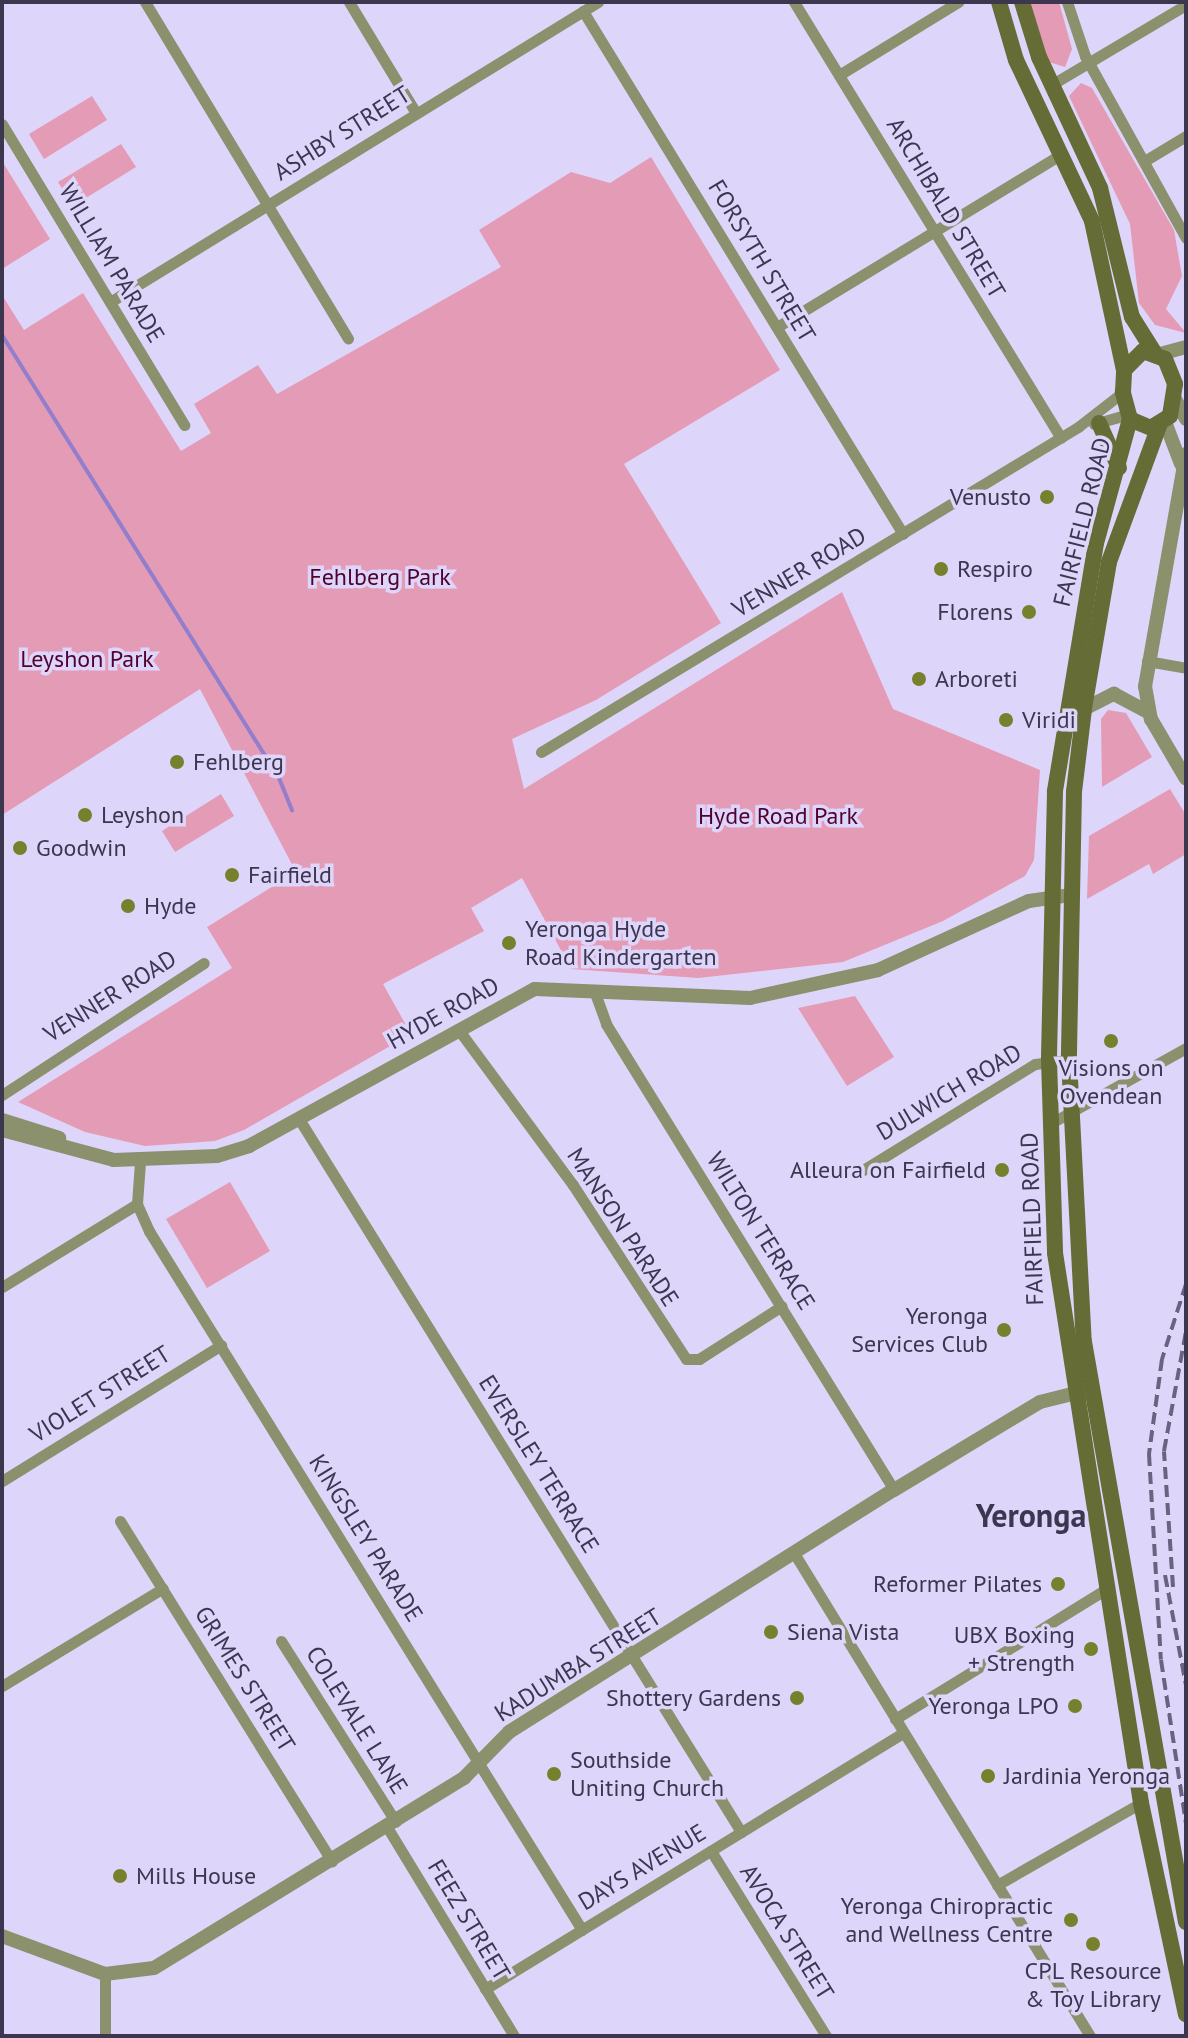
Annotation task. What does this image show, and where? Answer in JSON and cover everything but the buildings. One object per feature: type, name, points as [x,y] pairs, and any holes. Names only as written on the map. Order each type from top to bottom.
[{"type":"main road","points":[[999,2],[1016,60],[1098,238],[1124,370],[1123,392],[1129,417],[1162,424],[1179,386],[1132,317],[1100,188],[1051,85],[1022,2]]},
{"type":"main road","points":[[1124,370],[1137,354],[1157,353]]},
{"type":"main road","name":"FAIRFIELD ROAD","points":[[1129,417],[1085,600],[1055,792],[1050,896],[1049,1060],[1057,1284],[1141,1803],[1186,2014]]},
{"type":"main road","points":[[1099,423],[1119,468]]},
{"type":"main road","name":"FAIRFIELD ROAD","points":[[1162,424],[1109,562],[1084,709],[1070,895],[1069,1060],[1077,1255],[1092,1389],[1186,1922]]},
{"type":"street","points":[[145,2],[348,338]]},
{"type":"street","points":[[349,2],[416,113]]},
{"type":"street","name":"ASHBY STREET","points":[[110,302],[598,2]]},
{"type":"street","name":"ARCHIBALD STREET","points":[[794,2],[1061,438]]},
{"type":"street","points":[[839,75],[958,2]]},
{"type":"street","points":[[1067,2],[1089,64],[1146,160],[1186,238]]},
{"type":"street","points":[[1051,85],[1186,5]]},
{"type":"street","name":"FORSYTH STREET","points":[[583,11],[903,534]]},
{"type":"street","name":"WILLIAM PARADE","points":[[2,124],[184,425]]},
{"type":"street","points":[[1146,160],[1186,136]]},
{"type":"street","points":[[777,327],[1061,154]]},
{"type":"street","points":[[1157,353],[1186,347]]},
{"type":"street","points":[[1179,386],[1186,419]]},
{"type":"street","name":"VENNER ROAD","points":[[541,752],[1061,438],[1123,392]]},
{"type":"street","name":"VENNER ROAD","points":[[1078,427],[1129,417]]},
{"type":"street","points":[[1162,424],[1184,459],[1147,661],[1148,712],[1186,779]]},
{"type":"street","points":[[1147,661],[1186,668]]},
{"type":"street","points":[[1084,709],[1114,694],[1148,712]]},
{"type":"street","name":"HYDE ROAD","points":[[2,1130],[79,1151],[140,1162],[217,1156],[299,1119],[535,989],[750,998],[810,987],[915,957],[1050,896],[1070,895]]},
{"type":"street","name":"VENNER ROAD","points":[[2,1095],[204,963]]},
{"type":"street","name":"WILTON TERRACE","points":[[595,993],[606,1024],[894,1490]]},
{"type":"street","name":"MANSON PARADE","points":[[458,1029],[573,1185],[686,1359],[699,1359],[782,1306]]},
{"type":"street","points":[[1053,1122],[1073,1117],[1186,1048]]},
{"type":"street","name":"DULWICH ROAD","points":[[855,1175],[1049,1060],[1069,1060]]},
{"type":"street","name":"EVERSLEY TERRACE","points":[[299,1119],[741,1832]]},
{"type":"street","name":"HYDE ROAD","points":[[2,1120],[79,1151]]},
{"type":"street","points":[[2,1287],[137,1204],[140,1162]]},
{"type":"street","name":"KINGSLEY PARADE","points":[[137,1204],[582,1930]]},
{"type":"street","name":"VIOLET STREET","points":[[2,1481],[221,1345]]},
{"type":"street","name":"KADUMBA STREET","points":[[2,1936],[105,1974],[154,1968],[391,1824],[480,1762],[509,1732],[894,1490],[1040,1402],[1092,1389]]},
{"type":"street","name":"GRIMES STREET","points":[[120,1521],[332,1861]]},
{"type":"street","points":[[794,1553],[1090,2036]]},
{"type":"street","points":[[2,1686],[163,1588]]},
{"type":"street","points":[[895,1719],[1106,1589]]},
{"type":"street","name":"COLEVALE LANE","points":[[281,1641],[391,1824]]},
{"type":"street","name":"DAYS AVENUE","points":[[485,1989],[903,1733]]},
{"type":"street","points":[[997,1885],[1141,1803]]},
{"type":"street","name":"FEEZ STREET","points":[[391,1824],[514,2036]]},
{"type":"street","name":"AVOCA STREET","points":[[711,1851],[826,2036]]},
{"type":"street","points":[[105,1974],[105,2036]]},
{"type":"green space","points":[[1030,2],[1059,2],[1072,49],[1065,67],[1049,62]]},
{"type":"green space","points":[[1081,83],[1092,88],[1174,230],[1182,276],[1166,309],[1186,333],[1155,325],[1139,303],[1130,224],[1069,96]]},
{"type":"green space","points":[[92,96],[107,120],[44,159],[29,134]]},
{"type":"green space","points":[[121,144],[136,167],[73,206],[58,182]]},
{"type":"green space","points":[[651,157],[780,370],[624,464],[721,623],[596,700],[512,739],[524,789],[842,592],[893,709],[1040,770],[1034,860],[1025,876],[943,921],[843,962],[698,978],[571,969],[522,878],[471,908],[484,931],[383,984],[411,1034],[244,1130],[215,1141],[145,1146],[85,1132],[18,1102],[232,968],[207,927],[296,872],[200,689],[2,815],[2,295],[24,330],[83,293],[181,451],[211,433],[194,404],[258,365],[277,394],[501,267],[479,230],[571,172],[610,183]]},
{"type":"green space","points":[[2,161],[50,239],[2,269]]},
{"type":"green space","points":[[1108,710],[1126,713],[1152,757],[1102,787],[1101,719]]},
{"type":"green space","points":[[1170,789],[1186,815],[1186,854],[1153,874],[1149,864],[1087,899],[1089,836]]},
{"type":"green space","points":[[221,794],[234,816],[175,852],[162,831]]},
{"type":"green space","points":[[855,996],[894,1057],[847,1086],[798,1008]]},
{"type":"green space","points":[[230,1182],[270,1251],[207,1288],[166,1219]]},
{"type":"waterway","points":[[2,335],[279,778],[292,811]]},
{"type":"railway","points":[[1186,1284],[1162,1359],[1149,1454],[1161,1660],[1186,1823]]},
{"type":"railway","points":[[1173,1587],[1164,1451],[1186,1331]]},
{"type":"railway","points":[[1165,1575],[1186,1685]]},
{"type":"place","name":"Venusto","points":[[1047,497]]},
{"type":"place","name":"Respiro","points":[[941,569]]},
{"type":"place","name":"Florens","points":[[1029,612]]},
{"type":"place","name":"Arboreti","points":[[919,679]]},
{"type":"place","name":"Viridi","points":[[1006,720]]},
{"type":"place","name":"Fehlberg","points":[[177,762]]},
{"type":"place","name":"Leyshon","points":[[85,815]]},
{"type":"place","name":"Goodwin","points":[[20,848]]},
{"type":"place","name":"Fairfield","points":[[232,875]]},
{"type":"place","name":"Hyde","points":[[128,906]]},
{"type":"place","name":"Yeronga Hyde Road Kindergarten","points":[[509,943]]},
{"type":"place","name":"Visions on Ovendean","points":[[1111,1041]]},
{"type":"place","name":"Alleura on Fairfield","points":[[1002,1170]]},
{"type":"place","name":"Yeronga Services Club","points":[[1004,1330]]},
{"type":"place","name":"Reformer Pilates","points":[[1058,1584]]},
{"type":"place","name":"Siena Vista","points":[[771,1632]]},
{"type":"place","name":"UBX Boxing + Strength","points":[[1091,1649]]},
{"type":"place","name":"Shottery Gardens","points":[[797,1698]]},
{"type":"place","name":"Yeronga LPO","points":[[1075,1706]]},
{"type":"place","name":"Southside Uniting Church","points":[[554,1774]]},
{"type":"place","name":"Jardinia Yeronga","points":[[988,1776]]},
{"type":"place","name":"Mills House","points":[[120,1876]]},
{"type":"place","name":"Yeronga Chiropractic and Wellness Centre","points":[[1071,1920]]},
{"type":"place","name":"CPL Resource & Toy Library","points":[[1093,1944]]},
{"type":"district","name":"Yeronga","points":[[1031,1515]]},
{"type":"park label","name":"Fehlberg Park","points":[[380,577]]},
{"type":"park label","name":"Leyshon Park","points":[[87,659]]},
{"type":"park label","name":"Hyde Road Park","points":[[778,816]]}]
